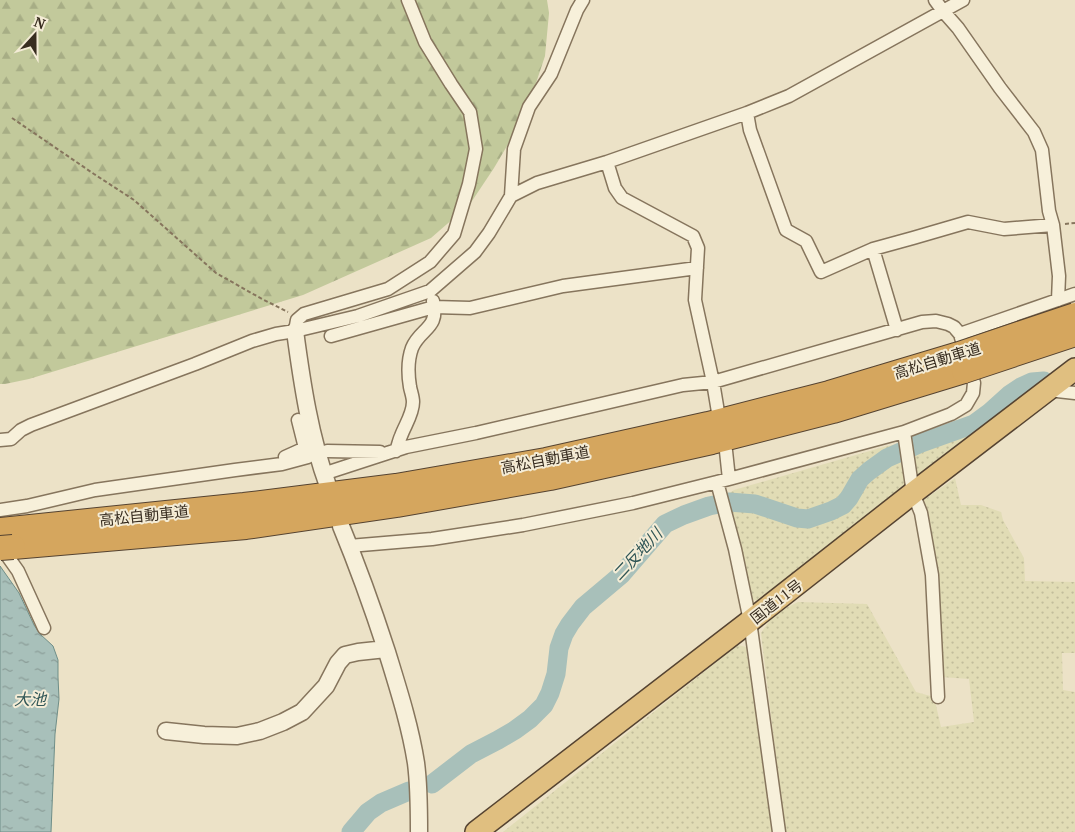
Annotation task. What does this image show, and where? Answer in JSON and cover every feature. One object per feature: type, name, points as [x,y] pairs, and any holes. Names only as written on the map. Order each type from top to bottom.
[{"type":"highway","name":"高松自動車道","points":[[3,535],[386,487],[546,460],[708,424],[829,393],[961,353],[1066,307]]},
{"type":"highway","name":"高松自動車道","points":[[961,353],[1075,334]]},
{"type":"highway","name":"国道11号","points":[[476,832],[1075,369]]},
{"type":"street","points":[[349,546],[432,539],[523,525],[633,503],[723,481],[904,432],[951,414],[966,405],[973,393],[974,383],[961,353],[954,327],[936,322],[922,322],[713,382],[683,385],[394,451],[325,480],[307,406],[297,324],[304,314],[388,289],[430,262],[454,234],[470,184],[476,149],[470,112],[425,42],[408,0]]},
{"type":"street","points":[[0,440],[11,439],[20,430],[32,425],[252,341],[276,334],[297,324],[358,316],[430,291],[475,252],[512,196],[514,149],[529,107],[551,74],[576,10],[583,0]]},
{"type":"street","points":[[935,0],[958,28],[1034,132],[1042,150],[1049,211],[1066,307]]},
{"type":"street","points":[[512,196],[537,184],[607,162],[747,113],[789,96],[963,0]]},
{"type":"street","points":[[747,113],[750,130],[786,230],[806,241],[821,272],[873,248],[968,222],[1004,229],[1053,226]]},
{"type":"street","points":[[607,162],[615,188],[622,198],[693,236],[698,248],[695,300],[718,412]]},
{"type":"street","points":[[873,248],[897,330]]},
{"type":"street","points":[[331,336],[434,307],[470,308],[563,286],[697,268]]},
{"type":"street","points":[[394,451],[412,409],[413,401],[409,372],[411,350],[434,318],[435,311],[430,291]]},
{"type":"street","points":[[1066,307],[1075,294]]},
{"type":"street","points":[[1048,390],[1075,392]]},
{"type":"street","points":[[274,465],[278,461],[305,448],[298,420]]},
{"type":"street","points":[[904,432],[913,494],[921,513],[932,575],[938,697]]},
{"type":"street","points":[[327,452],[394,451]]},
{"type":"street","points":[[726,451],[723,481],[750,621],[779,832]]},
{"type":"street","points":[[44,628],[3,535],[27,506],[95,490],[282,464],[308,457]]},
{"type":"street","points":[[340,526],[386,649],[409,728],[416,765],[419,832]]},
{"type":"street","points":[[166,731],[237,736],[260,731],[302,712],[326,686],[338,663],[345,655],[386,649]]},
{"type":"path","points":[[12,118],[134,200],[216,273],[262,299],[297,324]]},
{"type":"shaded area","points":[[1017,387],[1036,388],[761,602],[752,599],[728,494],[734,490],[887,446],[947,438]]},
{"type":"shaded area","points":[[955,478],[961,505],[981,505],[1001,512],[1003,520],[1024,558],[1025,581],[1075,582],[1075,653],[1062,653],[1063,690],[1075,692],[1075,832],[785,832],[761,633],[774,614],[798,602],[867,604],[916,692],[934,697],[941,727],[974,722],[969,679],[942,677],[921,502]]},
{"type":"shaded area","points":[[738,645],[746,647],[761,739],[773,832],[503,832]]},
{"type":"green space","points":[[0,0],[547,0],[549,13],[545,56],[533,92],[507,146],[470,204],[431,238],[303,295],[29,379],[0,384]]},
{"type":"water","name":"大池","points":[[0,566],[19,593],[34,625],[40,634],[53,646],[58,660],[59,699],[55,734],[51,832],[0,832]]},
{"type":"waterway","name":"二反地川","points":[[432,784],[471,754],[515,730],[544,705],[556,674],[559,648],[570,624],[583,607],[621,575],[665,524],[709,506],[729,502],[755,504],[797,518],[808,519],[831,511],[843,505],[860,479],[887,458],[921,443],[974,424],[1021,387],[1032,382],[1044,381]]},
{"type":"waterway","name":"二反地川","points":[[351,832],[368,812],[381,803],[409,791]]}]
